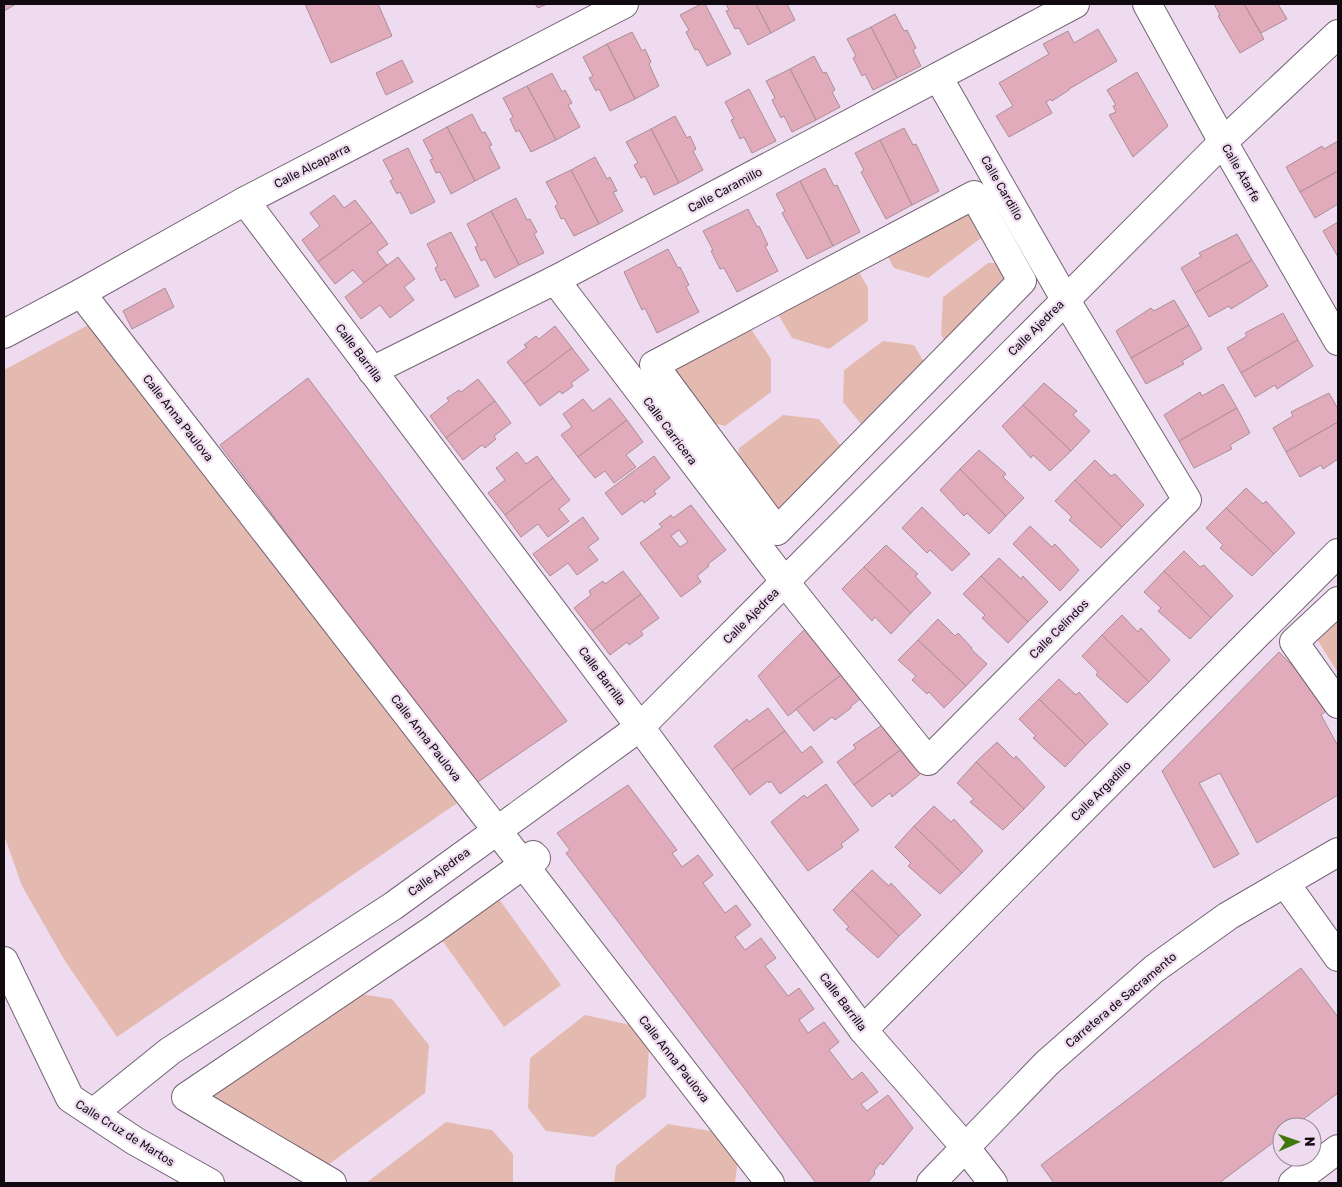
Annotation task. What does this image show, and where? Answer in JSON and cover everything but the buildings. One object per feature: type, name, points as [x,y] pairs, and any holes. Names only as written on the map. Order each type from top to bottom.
[{"type":"street","name":"Calle Alcaparra","points":[[4,334],[245,201],[624,4]]},
{"type":"street","name":"Calle Caramillo","points":[[372,371],[555,280],[1075,4]]},
{"type":"street","name":"Calle Atarfe","points":[[1148,4],[1223,142],[1338,341]]},
{"type":"street","name":"Calle Ajedrea","points":[[93,1114],[170,1052],[393,906],[640,727],[1223,142],[1338,34]]},
{"type":"street","name":"Calle Cardillo","points":[[938,77],[1065,299]]},
{"type":"street","points":[[974,195],[1022,281],[777,532],[654,365],[974,195]]},
{"type":"street","name":"Calle Barrilla","points":[[245,201],[640,727],[863,1030],[965,1147],[993,1183]]},
{"type":"street","name":"Calle Carricera","points":[[555,280],[784,582]]},
{"type":"street","name":"Calle Anna Paulova","points":[[81,293],[770,1183]]},
{"type":"street","name":"Calle Celindos","points":[[784,582],[928,761],[1187,500],[1065,299]]},
{"type":"street","name":"Calle Argadillo","points":[[863,1030],[1338,553]]},
{"type":"street","points":[[1338,601],[1294,642],[1338,704]]},
{"type":"street","name":"Carretera de Sacramento","points":[[930,1183],[1047,1062],[1154,969],[1228,916],[1338,852]]},
{"type":"street","points":[[332,1183],[186,1097],[434,930],[516,870],[533,855],[784,1183]]},
{"type":"street","points":[[1284,883],[1338,956]]},
{"type":"street","name":"Calle Cruz de Martos","points":[[4,960],[70,1098],[135,1141],[210,1183]]},
{"type":"street","points":[[1293,1183],[1338,1149]]},
{"type":"shaded area","points":[[974,195],[984,213],[981,238],[928,278],[894,268],[881,244]]},
{"type":"shaded area","points":[[852,259],[868,288],[868,321],[829,349],[792,338],[771,302]]},
{"type":"shaded area","points":[[988,263],[1012,263],[1022,281],[951,354],[941,334],[943,297]]},
{"type":"shaded area","points":[[743,317],[771,359],[771,392],[725,426],[694,418],[654,365]]},
{"type":"shaded area","points":[[94,322],[463,799],[117,1037],[65,961],[22,886],[4,835],[4,370]]},
{"type":"shaded area","points":[[883,341],[914,345],[931,374],[871,436],[843,402],[844,370]]},
{"type":"shaded area","points":[[783,415],[819,419],[850,457],[777,531],[737,477],[739,448]]},
{"type":"shaded area","points":[[1338,602],[1338,673],[1310,628]]},
{"type":"shaded area","points":[[491,888],[561,985],[504,1027],[434,929]]},
{"type":"shaded area","points":[[341,991],[392,999],[429,1045],[425,1093],[316,1174],[186,1097]]},
{"type":"shaded area","points":[[585,1015],[631,1025],[649,1049],[646,1097],[594,1137],[546,1131],[528,1108],[530,1058]]},
{"type":"shaded area","points":[[446,1122],[492,1130],[513,1154],[513,1183],[366,1183]]},
{"type":"shaded area","points":[[668,1124],[717,1132],[738,1159],[735,1183],[614,1183],[616,1166]]}]
